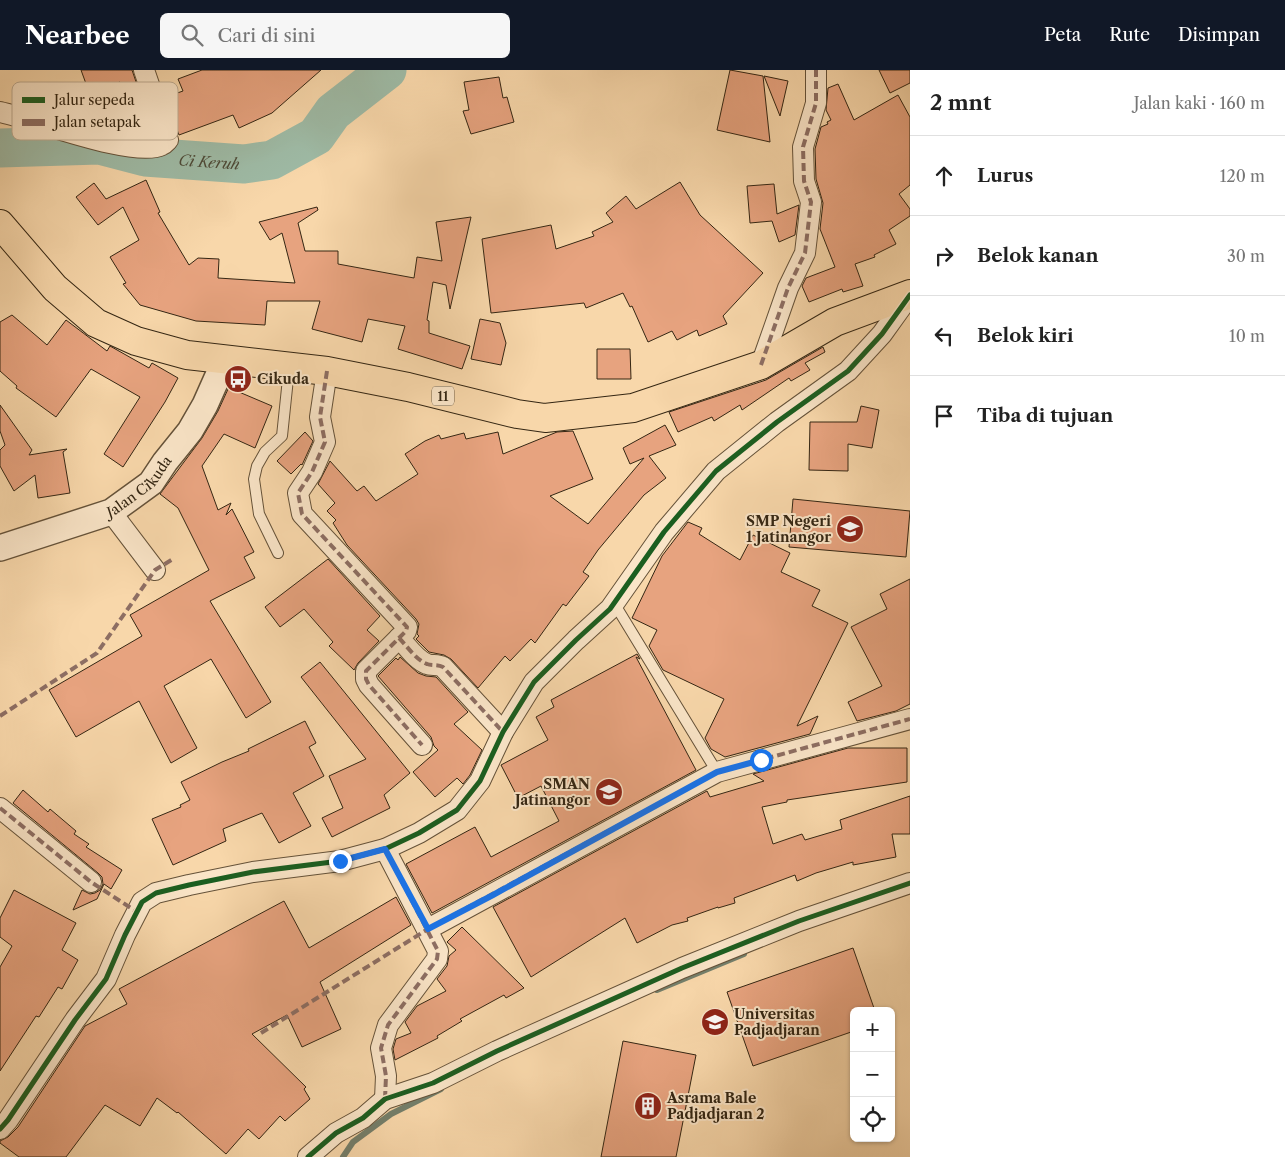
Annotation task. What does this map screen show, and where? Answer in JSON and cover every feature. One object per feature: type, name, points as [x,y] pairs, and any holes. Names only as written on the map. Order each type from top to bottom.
[{"type":"highway","name":"11","points":[[0,224],[55,288],[96,322],[136,341],[187,355],[327,372],[408,387],[517,414],[545,418],[633,408],[761,365],[835,322],[910,294]]},
{"type":"street","points":[[144,70],[148,82]]},
{"type":"street","points":[[761,365],[788,288],[805,253],[811,202],[804,180],[803,147],[816,103],[816,70]]},
{"type":"street","points":[[98,140],[115,145],[138,148],[162,145],[168,140]]},
{"type":"street","points":[[0,1129],[75,1020],[106,979],[142,902],[156,893],[189,885],[253,872],[340,861],[385,849],[419,833],[457,810],[480,781],[503,732],[534,682],[610,609],[664,532],[716,471],[777,422],[848,371],[882,334],[910,294]]},
{"type":"street","name":"Jalan Cikuda","points":[[0,548],[111,512],[151,484],[190,431],[205,405],[225,360]]},
{"type":"street","points":[[327,372],[320,417],[325,442],[312,472],[298,493],[302,514],[407,628],[366,671],[366,679],[369,685],[422,745]]},
{"type":"street","points":[[111,512],[154,570]]},
{"type":"street","points":[[399,638],[418,658],[427,664],[443,667],[503,732]]},
{"type":"street","points":[[428,929],[717,772],[910,718]]},
{"type":"street","points":[[0,808],[91,882]]},
{"type":"street","points":[[385,849],[438,951],[437,959],[388,1025],[381,1048],[386,1076],[385,1099]]},
{"type":"street","points":[[308,1157],[336,1133],[363,1118],[385,1099],[433,1083],[498,1051],[682,968],[799,921],[910,883]]},
{"type":"lane","points":[[278,553],[259,514],[254,479],[257,466],[265,452],[282,436],[289,368]]},
{"type":"lane","points":[[614,603],[717,772]]},
{"type":"building","points":[[81,70],[132,70],[136,82],[120,82],[85,82]]},
{"type":"building","points":[[202,70],[321,70],[272,113],[239,128],[233,115],[179,135],[178,93],[183,91],[178,79]]},
{"type":"building","points":[[730,70],[763,76],[770,142],[717,130]]},
{"type":"building","points":[[879,70],[910,70],[910,83],[890,93]]},
{"type":"building","points":[[764,76],[788,81],[780,116]]},
{"type":"building","points":[[499,77],[503,98],[507,97],[514,122],[471,134],[463,111],[469,110],[464,82]]},
{"type":"building","points":[[838,84],[854,120],[898,95],[910,117],[910,185],[899,194],[910,209],[910,216],[889,230],[896,244],[874,255],[875,257],[855,264],[863,286],[843,292],[842,289],[809,302],[802,286],[806,278],[835,267],[820,229],[823,203],[816,179],[815,149],[821,127],[828,124],[827,122],[831,120],[826,110],[828,88]]},
{"type":"building","points":[[146,180],[160,212],[158,213],[189,265],[198,258],[219,259],[218,278],[295,283],[282,233],[270,240],[259,222],[317,207],[318,210],[298,223],[305,251],[338,251],[338,264],[414,278],[417,257],[442,261],[436,222],[471,217],[450,309],[446,285],[433,282],[427,320],[429,321],[429,333],[470,346],[462,369],[398,349],[405,326],[368,319],[362,342],[312,329],[320,301],[267,301],[265,325],[196,321],[140,305],[123,284],[126,283],[110,257],[139,240],[123,207],[98,225],[76,197],[94,183],[106,199]]},
{"type":"building","points":[[680,182],[700,215],[763,273],[723,316],[727,324],[699,336],[697,330],[677,340],[672,331],[648,342],[632,306],[630,307],[623,293],[586,308],[584,303],[491,313],[482,239],[551,225],[556,249],[594,236],[592,232],[613,222],[606,213],[626,196],[636,209]]},
{"type":"building","points":[[774,184],[777,214],[799,205],[795,235],[779,242],[772,221],[750,223],[747,186]]},
{"type":"building","points":[[12,315],[47,345],[66,320],[107,351],[110,346],[149,368],[152,363],[178,378],[165,402],[123,467],[104,454],[140,397],[91,369],[56,417],[16,388],[17,386],[0,371],[0,322]]},
{"type":"building","points":[[480,319],[500,323],[506,343],[501,365],[471,359]]},
{"type":"building","points":[[823,347],[825,352],[805,363],[810,370],[791,381],[789,378],[742,410],[740,405],[714,421],[712,417],[678,432],[669,412],[766,380]]},
{"type":"building","points":[[597,349],[630,349],[631,379],[597,379]]},
{"type":"building","points":[[234,376],[244,378],[239,392],[272,406],[255,448],[224,434],[202,466],[218,510],[231,503],[226,515],[232,509],[254,552],[244,557],[255,578],[210,601],[271,702],[246,718],[211,659],[164,686],[197,748],[171,763],[139,701],[76,737],[49,690],[142,636],[130,615],[209,570],[178,508],[160,494],[202,438],[218,411]]},
{"type":"building","points":[[0,405],[32,450],[29,455],[67,449],[63,452],[70,493],[38,498],[35,475],[14,491],[0,466],[0,450],[5,445],[0,431]]},
{"type":"building","points":[[861,406],[879,410],[872,448],[848,444],[848,471],[809,470],[810,422],[857,422]]},
{"type":"building","points":[[665,425],[676,445],[649,456],[666,478],[644,495],[598,550],[583,572],[589,576],[566,606],[563,604],[535,643],[531,639],[510,661],[505,656],[478,688],[451,659],[444,655],[429,652],[416,639],[419,636],[417,634],[419,624],[416,619],[347,545],[333,523],[336,520],[327,511],[335,503],[318,484],[330,461],[357,491],[364,486],[376,501],[418,474],[405,454],[425,441],[439,435],[441,439],[464,433],[466,439],[498,432],[503,454],[557,432],[573,431],[593,479],[550,496],[588,524],[644,458],[630,464],[623,448]]},
{"type":"building","points":[[305,432],[313,441],[302,465],[291,474],[277,461]]},
{"type":"building","name":"SMP Negeri 1 Jatinangor","points":[[793,499],[910,511],[906,557],[789,547]]},
{"type":"building","points":[[688,522],[702,528],[699,534],[740,560],[753,535],[790,553],[781,572],[820,590],[812,606],[848,623],[797,726],[818,716],[810,734],[725,757],[711,749],[705,738],[724,699],[663,670],[649,646],[657,630],[632,618],[662,556]]},
{"type":"building","points":[[328,559],[380,616],[367,630],[379,641],[358,663],[354,670],[329,646],[333,642],[304,609],[280,627],[265,607]]},
{"type":"building","points":[[910,579],[910,704],[896,711],[857,721],[848,702],[882,686],[851,627],[887,609],[880,594]]},
{"type":"building","name":"SMAN Jatinangor","points":[[637,654],[640,659],[636,657],[696,770],[432,913],[406,864],[475,827],[491,857],[559,821],[541,786],[518,798],[501,765],[548,740],[536,717],[554,707],[551,700]]},
{"type":"building","points":[[400,657],[418,673],[436,677],[468,712],[454,724],[482,750],[470,775],[463,784],[457,778],[435,797],[413,772],[438,750],[434,746],[431,737],[378,676],[396,658],[398,660]]},
{"type":"building","points":[[320,662],[410,773],[384,795],[390,808],[332,837],[322,818],[343,808],[329,776],[366,759],[301,677]]},
{"type":"building","points":[[305,721],[316,743],[309,747],[324,776],[293,793],[311,826],[279,843],[262,813],[223,829],[226,841],[173,865],[152,819],[181,807],[180,805],[190,800],[181,782],[249,751],[248,749]]},
{"type":"building","points":[[848,748],[907,748],[907,782],[787,800],[787,802],[762,807],[773,844],[802,834],[805,840],[842,829],[840,820],[910,796],[910,834],[892,834],[896,857],[853,865],[853,862],[797,881],[795,875],[734,898],[735,903],[687,918],[688,921],[672,925],[637,943],[625,918],[531,977],[493,907],[707,791],[710,797],[764,781],[753,774]]},
{"type":"building","points":[[23,790],[48,812],[50,809],[76,831],[74,834],[89,844],[86,847],[122,870],[111,889],[104,884],[97,899],[73,910],[82,890],[90,894],[100,890],[103,884],[102,877],[13,803]]},
{"type":"building","points":[[14,890],[76,923],[62,950],[78,960],[62,989],[58,987],[39,1017],[36,1016],[0,1071],[0,967],[12,946],[0,937],[0,918]]},
{"type":"building","points":[[396,897],[411,925],[320,982],[341,1029],[302,1047],[287,1015],[252,1034],[306,1087],[304,1089],[310,1099],[285,1121],[280,1116],[259,1139],[248,1129],[226,1154],[178,1112],[157,1098],[140,1126],[105,1105],[66,1157],[19,1157],[0,1143],[18,1127],[85,1026],[127,1004],[119,989],[284,901],[309,948]]},
{"type":"building","points":[[462,927],[524,988],[506,998],[504,995],[460,1019],[462,1021],[437,1036],[438,1038],[395,1060],[393,1049],[396,1039],[411,1033],[405,1022],[417,1006],[446,991],[437,979],[447,966],[449,956],[456,950],[447,942]]},
{"type":"building","points":[[853,948],[874,1007],[850,1007],[850,1032],[753,1066],[727,992]]},
{"type":"building","name":"Asrama Bale Padjadjaran 2","points":[[623,1041],[696,1055],[676,1157],[601,1157]]},
{"type":"waterway","name":"Ci Keruh","points":[[0,148],[99,145],[145,157],[244,164],[272,160],[316,136],[333,112],[387,70]]},
{"type":"waterway","points":[[657,990],[744,954]]},
{"type":"waterway","points":[[343,1157],[353,1142],[391,1114],[441,1089]]},
{"type":"marked path","points":[[761,365],[788,288],[805,253],[811,202],[804,181],[803,147],[816,103],[816,70]]},
{"type":"marked path","points":[[327,371],[320,417],[325,442],[312,472],[298,493],[302,514],[407,627],[406,631],[366,671],[366,679],[369,685],[422,745]]},
{"type":"marked path","points":[[0,716],[97,653],[155,570],[173,559]]},
{"type":"marked path","points":[[399,638],[423,662],[443,667],[503,732]]},
{"type":"marked path","points":[[261,1033],[428,929],[717,772],[910,719]]},
{"type":"marked path","points":[[0,808],[91,882],[137,912]]},
{"type":"marked path","points":[[385,849],[438,951],[437,959],[388,1025],[381,1048],[386,1076],[385,1099]]},
{"type":"cycle path","points":[[0,1129],[75,1020],[106,979],[142,902],[156,893],[189,885],[253,872],[340,861],[385,849],[419,833],[457,810],[480,781],[503,732],[534,682],[610,609],[664,532],[716,471],[777,422],[848,371],[882,334],[910,295]]},
{"type":"cycle path","points":[[308,1157],[336,1133],[363,1118],[385,1099],[433,1083],[497,1051],[682,968],[799,921],[910,883]]},
{"type":"place","name":"Cikuda","points":[[238,379]]},
{"type":"place","name":"SMP Negeri 1 Jatinangor","points":[[850,529]]},
{"type":"place","name":"SMAN Jatinangor","points":[[609,792]]},
{"type":"place","name":"Universitas Padjadjaran","points":[[715,1022]]},
{"type":"place","name":"Asrama Bale Padjadjaran 2","points":[[648,1106]]},
{"type":"route","points":[[340,861],[385,849],[428,929],[717,772],[761,760]]}]
